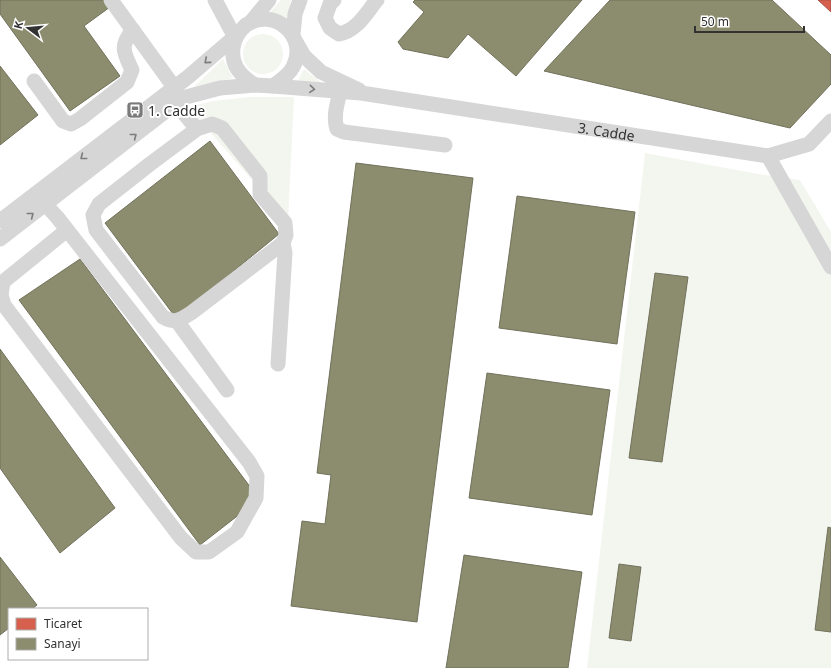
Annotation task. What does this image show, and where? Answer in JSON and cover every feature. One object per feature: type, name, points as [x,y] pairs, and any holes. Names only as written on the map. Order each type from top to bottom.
[{"type":"street","points":[[111,0],[174,87]]},
{"type":"street","points":[[0,221],[194,72],[250,23],[269,0]]},
{"type":"street","points":[[0,239],[186,97],[220,88],[255,85],[273,86],[288,75],[296,60],[297,51],[294,38],[296,14],[300,0]]},
{"type":"street","points":[[334,0],[330,4],[325,18],[330,28],[339,34],[346,33],[356,26],[377,0]]},
{"type":"street","points":[[217,1],[231,30],[237,35]]},
{"type":"street","points":[[250,23],[266,19],[273,21],[281,24],[294,38]]},
{"type":"street","points":[[34,81],[63,121],[72,124],[80,120],[127,82],[132,70],[124,52],[126,39],[133,30]]},
{"type":"street","points":[[237,35],[233,44],[232,54],[234,63],[239,72],[255,85]]},
{"type":"street","name":"3. Cadde","points":[[294,38],[304,56],[321,72],[371,95]]},
{"type":"street","name":"3. Cadde","points":[[273,86],[371,95],[768,156],[809,144],[831,121]]},
{"type":"street","points":[[340,92],[334,122],[337,129],[344,132],[445,145]]},
{"type":"street","points":[[176,104],[197,130]]},
{"type":"street","points":[[278,364],[285,254],[283,243],[286,235],[285,223],[260,194],[260,176],[222,128],[212,124],[197,130],[99,204],[93,215],[96,230],[163,317],[169,320],[177,321],[191,314],[283,243]]},
{"type":"street","points":[[768,156],[831,268]]},
{"type":"street","points":[[45,204],[57,217],[249,462],[257,476],[256,498],[237,532],[209,552],[196,552],[181,538],[4,305],[1,295],[3,282],[67,230]]},
{"type":"street","points":[[177,321],[227,390]]},
{"type":"shaded area","points":[[281,0],[291,0],[287,19],[269,13]]},
{"type":"shaded area","points":[[267,34],[274,37],[280,43],[283,54],[282,62],[274,71],[267,74],[259,74],[252,71],[244,62],[243,50],[246,43],[255,35]]},
{"type":"shaded area","points":[[223,59],[233,78],[194,87]]},
{"type":"shaded area","points":[[304,69],[323,84],[298,81]]},
{"type":"shaded area","points":[[251,97],[294,97],[288,221],[188,107],[213,101]]},
{"type":"shaded area","points":[[645,153],[758,174],[800,180],[831,232],[831,668],[587,668]]},
{"type":"building: Ticaret","points":[[818,0],[831,0],[831,12]]},
{"type":"building: Sanayi","points":[[0,0],[104,0],[110,7],[84,26],[120,76],[70,111],[0,14]]},
{"type":"building: Sanayi","points":[[415,0],[582,0],[516,76],[468,34],[448,58],[403,49],[398,42],[424,12],[413,2]]},
{"type":"building: Sanayi","points":[[610,0],[772,0],[831,55],[831,84],[790,128],[544,71]]},
{"type":"building: Sanayi","points":[[0,66],[38,115],[0,145]]},
{"type":"building: Sanayi","points":[[210,141],[279,234],[176,318],[105,223]]},
{"type":"building: Sanayi","points":[[356,163],[473,178],[417,622],[291,606],[302,521],[325,524],[331,475],[317,473]]},
{"type":"building: Sanayi","points":[[517,196],[635,212],[617,344],[499,328]]},
{"type":"building: Sanayi","points":[[80,259],[251,488],[245,510],[200,545],[19,300]]},
{"type":"building: Sanayi","points":[[655,273],[688,277],[662,462],[629,458]]},
{"type":"building: Sanayi","points":[[0,349],[115,508],[60,553],[0,468]]},
{"type":"building: Sanayi","points":[[487,373],[610,390],[592,515],[469,498]]},
{"type":"building: Sanayi","points":[[828,527],[831,528],[831,632],[815,630]]},
{"type":"building: Sanayi","points":[[464,555],[582,572],[568,668],[446,668]]},
{"type":"building: Sanayi","points":[[0,557],[37,605],[33,608],[8,608],[8,629],[0,635]]},
{"type":"building: Sanayi","points":[[619,564],[641,567],[631,641],[609,638]]},
{"type":"place","name":"1. Cadde","points":[[135,110]]}]
